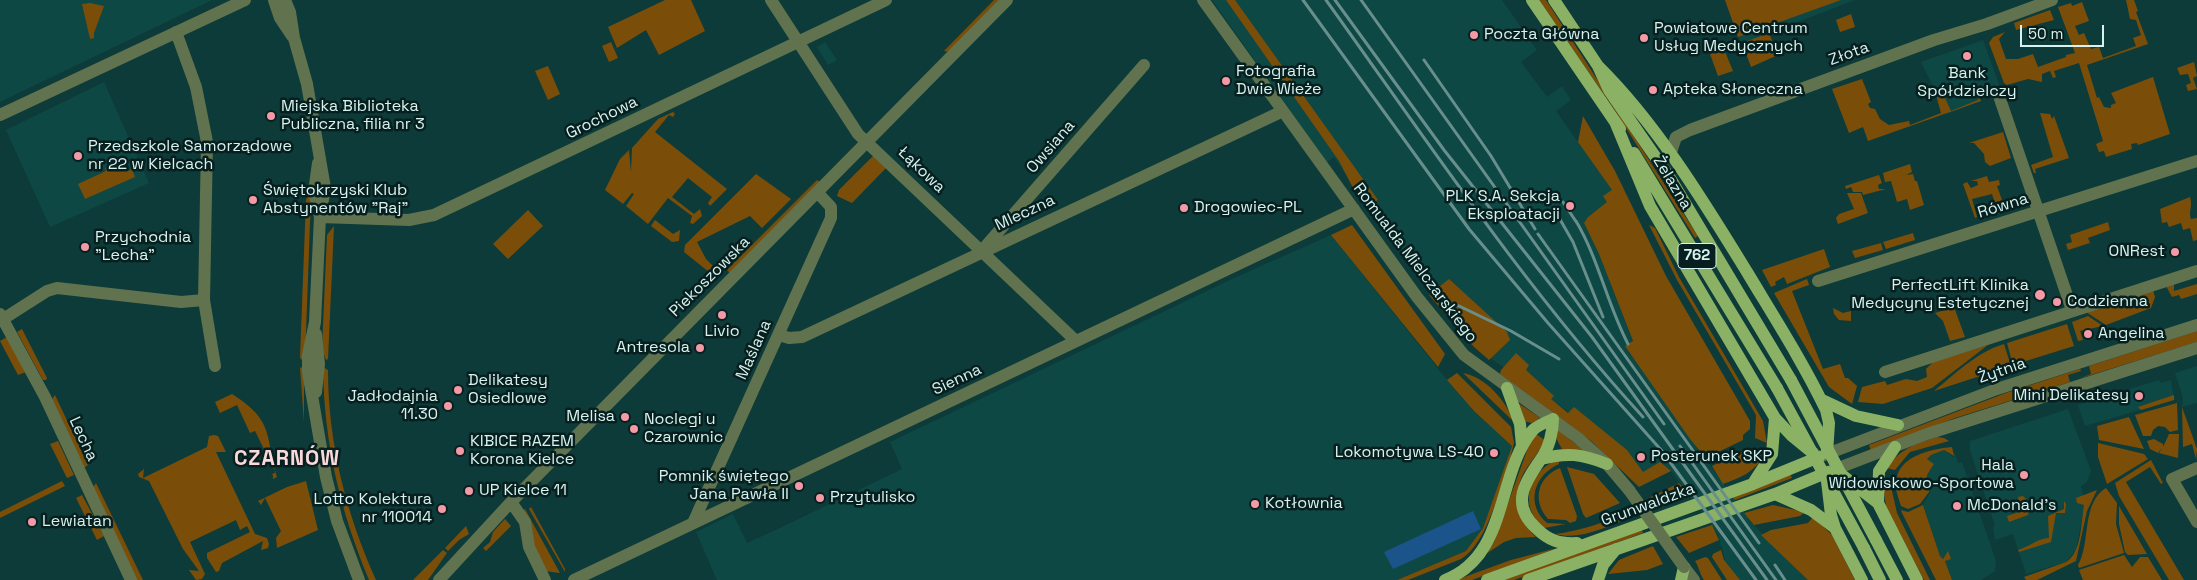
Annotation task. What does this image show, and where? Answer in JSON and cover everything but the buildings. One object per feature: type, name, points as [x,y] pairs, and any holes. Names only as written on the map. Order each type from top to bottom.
[{"type":"main road","name":"Żelazna","points":[[1532,0],[1616,124],[1777,388],[1880,580]]},
{"type":"main road","name":"Żelazna","points":[[1554,0],[1598,66],[1610,90],[1670,178],[1791,380],[1896,580]]},
{"type":"main road","points":[[1598,66],[1617,85],[1706,205],[1822,400],[1829,419],[1822,456]]},
{"type":"main road","points":[[1616,124],[1650,206],[1775,418],[1796,440],[1822,456],[1830,472],[1831,515],[1835,528],[1862,580]]},
{"type":"main road","points":[[1507,388],[1520,424],[1522,446]]},
{"type":"main road","points":[[1822,400],[1856,416],[1898,425]]},
{"type":"main road","points":[[1753,484],[1772,454],[1775,418]]},
{"type":"main road","points":[[1445,580],[1457,576],[1471,564],[1486,544],[1522,446],[1534,429],[1553,419]]},
{"type":"main road","points":[[1553,419],[1550,439],[1541,459],[1532,469],[1525,484],[1522,498],[1527,517],[1539,531],[1560,544],[1594,542]]},
{"type":"main road","points":[[1895,447],[1879,471],[1878,503],[1917,580]]},
{"type":"main road","points":[[1541,459],[1561,453],[1575,454],[1607,464]]},
{"type":"main road","name":"Grunwaldzka","points":[[1487,580],[1753,484],[1822,456]]},
{"type":"main road","points":[[1830,472],[1878,503]]},
{"type":"main road","name":"Grunwaldzka","points":[[1528,580],[1775,494],[1830,472]]},
{"type":"main road","points":[[1775,494],[1811,510],[1835,528]]},
{"type":"main road","points":[[1598,580],[1603,565],[1616,549]]},
{"type":"main road","points":[[1681,580],[1684,566]]},
{"type":"street","points":[[0,115],[245,0]]},
{"type":"street","points":[[274,0],[280,18],[294,38]]},
{"type":"street","points":[[285,0],[290,12],[294,38],[307,84],[326,191],[320,217],[315,322],[319,364],[315,400],[326,477],[337,521],[359,578]]},
{"type":"street","name":"Łąkowa","points":[[772,0],[858,134],[1076,341]]},
{"type":"street","name":"Grochowa","points":[[320,217],[409,220],[434,215],[886,0]]},
{"type":"street","name":"Piekoszowska","points":[[439,580],[511,502],[1007,0]]},
{"type":"street","name":"Romualda Mielczarskiego","points":[[1203,0],[1417,297],[1464,355],[1507,388],[1553,419],[1607,464],[1629,490],[1694,580]]},
{"type":"street","name":"Złota","points":[[1670,155],[1676,138],[1690,130],[1934,40],[1987,24],[2052,0]]},
{"type":"street","points":[[176,32],[196,87],[207,142],[204,300],[215,366]]},
{"type":"street","name":"Owsiana","points":[[982,251],[1144,65]]},
{"type":"street","points":[[1998,93],[2072,310]]},
{"type":"street","name":"Mleczna","points":[[779,335],[788,338],[802,337],[1283,111]]},
{"type":"street","name":"Równa","points":[[1818,281],[2197,162]]},
{"type":"street","name":"Maślana","points":[[693,523],[831,218],[831,207],[817,192]]},
{"type":"street","name":"Sienna","points":[[574,580],[1354,209]]},
{"type":"street","points":[[1886,372],[2072,310],[2197,271]]},
{"type":"street","points":[[1,318],[48,291],[61,288],[173,302],[204,300]]},
{"type":"street","name":"Lecha","points":[[1,318],[45,397],[131,580]]},
{"type":"street","name":"Żytnia","points":[[1822,456],[1898,425],[1996,389],[2197,325]]},
{"type":"street","points":[[1830,472],[1935,431],[2197,348]]},
{"type":"street","points":[[2197,468],[2172,479],[2197,522]]},
{"type":"street","points":[[511,502],[525,522],[529,547],[545,580]]},
{"type":"shaded area","points":[[0,0],[212,0],[0,102]]},
{"type":"shaded area","points":[[665,0],[691,0],[705,31],[659,55],[646,30],[617,48],[608,27]]},
{"type":"shaded area","points":[[994,0],[1000,0],[949,52],[944,51]]},
{"type":"shaded area","points":[[1212,0],[1502,0],[1537,50],[1521,62],[1547,97],[1562,86],[1571,100],[1556,111],[1612,190],[1607,202],[1588,217],[1584,223],[1599,254],[1633,342],[1625,346],[1750,521],[1808,580],[1729,580],[1719,565],[1725,560],[1718,534],[1671,471],[1639,479],[1570,413],[1483,353],[1449,318],[1396,247],[1334,157],[1327,162]]},
{"type":"shaded area","points":[[1226,0],[1235,0],[1378,200],[1367,207],[1352,186],[1339,161]]},
{"type":"shaded area","points":[[1539,0],[1546,0],[1698,236],[1695,238],[1616,112]]},
{"type":"shaded area","points":[[1725,0],[1855,0],[1741,44]]},
{"type":"shaded area","points":[[1725,0],[1841,0],[1738,37]]},
{"type":"shaded area","points":[[2126,0],[2134,0],[2138,11],[2136,12],[2148,44],[2087,65],[2097,98],[2099,97],[2104,107],[2111,108],[2111,105],[2116,103],[2111,93],[2153,77],[2170,134],[2138,145],[2137,143],[2131,144],[2132,149],[2106,157],[2104,151],[2099,152],[2096,144],[2103,141],[2079,63],[2054,71],[2056,77],[2053,78],[2050,71],[2042,74],[2042,82],[2028,79],[2007,85],[2004,83],[1989,43],[1993,37],[2005,32],[1999,39],[2006,59],[2018,59],[2033,54],[2038,67],[2066,57],[2066,55],[2075,53],[2058,7],[2071,3],[2072,6],[2082,2],[2089,21],[2075,26],[2079,35],[2084,33],[2091,49],[2099,47],[2103,58],[2136,46],[2133,38],[2141,35],[2136,20],[2130,19]]},
{"type":"shaded area","points":[[90,3],[104,6],[94,38],[90,39],[82,4]]},
{"type":"shaded area","points":[[2050,10],[2054,20],[2016,30],[2014,23]]},
{"type":"shaded area","points":[[1851,14],[1855,27],[1840,32],[1836,20]]},
{"type":"shaded area","points":[[1769,33],[1778,55],[1751,67],[1742,43]]},
{"type":"shaded area","points":[[1983,40],[2000,87],[1978,94],[1981,101],[1947,114],[1921,62]]},
{"type":"shaded area","points":[[611,42],[618,58],[609,62],[602,46]]},
{"type":"shaded area","points":[[825,42],[837,60],[828,65],[817,47]]},
{"type":"shaded area","points":[[1724,49],[1733,71],[1718,76],[1710,54]]},
{"type":"shaded area","points":[[2194,62],[2197,76],[2193,78],[2197,89],[2188,91],[2186,85],[2191,83],[2188,74],[2180,75],[2177,68]]},
{"type":"shaded area","points":[[548,66],[560,94],[548,100],[535,71]]},
{"type":"shaded area","points":[[1862,79],[1871,102],[1868,104],[1870,108],[1875,109],[1880,119],[1889,125],[1909,121],[1910,125],[1941,113],[1934,88],[1945,98],[1951,111],[1978,100],[1979,97],[1981,101],[1868,141],[1863,127],[1849,133],[1832,89]]},
{"type":"shaded area","name":"Przedszkole Samorządowe nr 22 w Kielcach","points":[[104,82],[149,183],[50,227],[6,130]]},
{"type":"shaded area","points":[[673,112],[675,114],[673,117],[669,115],[655,132],[727,189],[710,206],[708,203],[712,197],[688,178],[672,197],[694,214],[700,209],[702,216],[693,224],[690,223],[692,216],[668,198],[648,224],[626,206],[634,194],[632,193],[623,204],[605,190],[620,159],[629,150],[631,172],[632,148],[658,119]]},
{"type":"shaded area","points":[[2040,113],[2050,114],[2052,119],[2054,116],[2069,158],[2035,169],[2036,173],[2034,173],[2031,165],[2053,157]]},
{"type":"shaded area","points":[[1583,116],[1615,171],[1666,276],[1750,421],[1750,429],[1743,435],[1743,440],[1706,458],[1690,439],[1625,346],[1633,341],[1599,254],[1584,223],[1588,217],[1607,202],[1603,196],[1612,190],[1578,142]]},
{"type":"shaded area","points":[[2003,132],[2011,158],[1990,166],[1985,162],[1984,154],[1974,143],[1969,143]]},
{"type":"shaded area","points":[[874,155],[887,167],[852,203],[837,196],[839,190]]},
{"type":"shaded area","points":[[117,163],[119,166],[125,164],[128,171],[132,169],[135,177],[85,199],[78,184],[106,171],[105,168]]},
{"type":"shaded area","points":[[1910,164],[1912,172],[1906,175],[1913,174],[1924,205],[1910,210],[1907,199],[1897,202],[1891,181],[1885,182],[1883,173]]},
{"type":"shaded area","points":[[756,174],[791,199],[762,228],[750,216],[697,242],[706,259],[719,272],[714,276],[684,252],[685,245]]},
{"type":"shaded area","points":[[1879,175],[1882,183],[1878,185],[1879,189],[1886,189],[1863,195],[1862,192],[1853,192],[1851,187],[1846,189],[1845,186]]},
{"type":"shaded area","points":[[1987,176],[1989,182],[1999,180],[2000,185],[1997,186],[2006,211],[1998,214],[1992,194],[1972,199],[1977,217],[1975,218],[1963,184],[1967,182],[1971,188],[1978,185],[1977,181],[1971,181]]},
{"type":"shaded area","points":[[817,180],[820,182],[730,273],[727,270]]},
{"type":"shaded area","points":[[1847,193],[1861,193],[1868,213],[1838,224],[1836,218],[1839,214],[1854,209]]},
{"type":"shaded area","points":[[311,195],[305,360],[302,360],[300,358],[306,199]]},
{"type":"shaded area","points":[[2190,197],[2191,219],[2197,218],[2197,240],[2193,241],[2190,228],[2183,230],[2181,223],[2169,227],[2167,222],[2162,223],[2160,209]]},
{"type":"shaded area","points":[[528,210],[543,226],[508,259],[493,244]]},
{"type":"shaded area","points":[[655,220],[673,234],[680,230],[679,241],[672,242],[651,226]]},
{"type":"shaded area","points":[[2108,222],[2110,230],[2088,238],[2090,243],[2068,250],[2066,244],[2072,242],[2070,235]]},
{"type":"shaded area","points":[[1352,225],[1445,354],[1438,367],[1331,235]]},
{"type":"shaded area","points":[[1649,225],[1655,228],[1679,277],[1763,421],[1767,443],[1755,438],[1756,415],[1677,280]]},
{"type":"shaded area","points":[[334,226],[328,359],[326,360],[322,348],[327,235]]},
{"type":"shaded area","points":[[1913,233],[1915,240],[1886,249],[1883,242]]},
{"type":"shaded area","points":[[1331,235],[1447,380],[1474,411],[1513,446],[1483,528],[1466,551],[1397,580],[717,580],[696,532],[733,514],[747,543],[782,527],[902,469],[890,442],[1232,279]]},
{"type":"shaded area","points":[[1881,243],[1883,250],[1855,258],[1852,251]]},
{"type":"shaded area","points":[[1824,249],[1830,267],[1787,284],[1784,277],[1775,282],[1776,285],[1771,287],[1762,270]]},
{"type":"shaded area","points":[[1449,279],[1507,332],[1510,340],[1489,360],[1474,347],[1429,295]]},
{"type":"shaded area","points":[[1807,279],[1809,285],[1792,291],[1823,369],[1840,364],[1845,378],[1848,378],[1857,386],[1852,404],[1829,387],[1774,293]]},
{"type":"shaded area","points":[[2174,284],[2174,291],[2197,284],[2197,294],[2181,299],[2179,295],[2172,297],[2166,286]]},
{"type":"shaded area","points":[[2153,290],[2155,297],[2151,308],[2106,325],[2086,312]]},
{"type":"shaded area","points":[[1954,307],[1965,337],[1950,341],[1943,321],[1935,313]]},
{"type":"shaded area","points":[[1833,308],[1843,313],[1851,311],[1851,321],[1839,320],[1834,314]]},
{"type":"shaded area","points":[[2088,316],[2103,326],[2080,331],[2083,340],[2078,341],[2072,322]]},
{"type":"shaded area","points":[[2067,324],[2074,346],[2013,365],[2007,343]]},
{"type":"shaded area","points":[[22,329],[47,378],[46,380],[43,380],[17,332]]},
{"type":"shaded area","points":[[2197,331],[2197,342],[2078,379],[2091,374],[2089,366]]},
{"type":"shaded area","points":[[7,337],[26,372],[18,375],[0,341]]},
{"type":"shaded area","points":[[2004,344],[2011,366],[1934,391],[1976,358]]},
{"type":"shaded area","points":[[1988,345],[1932,388],[1883,404],[1858,402],[1862,387],[1885,381],[1887,385],[1906,379],[1917,381],[1927,377],[1926,369],[1933,362]]},
{"type":"shaded area","points":[[1516,353],[1529,365],[1526,370],[1554,396],[1551,399],[1568,413],[1574,407],[1627,450],[1643,472],[1660,462],[1671,471],[1639,487],[1590,440],[1500,374],[1501,370]]},
{"type":"shaded area","points":[[304,366],[304,422],[300,368]]},
{"type":"shaded area","points":[[2197,366],[2197,403],[2182,407],[2183,398],[2175,373]]},
{"type":"shaded area","points":[[323,367],[328,370],[331,424],[341,477],[356,529],[376,580],[369,580],[342,502],[330,449]]},
{"type":"shaded area","points":[[2080,369],[2081,371],[2068,375],[2070,382],[1955,418],[1871,451],[1869,445],[2006,393]]},
{"type":"shaded area","points":[[1457,373],[1511,427],[1514,443],[1511,455],[1486,527],[1470,551],[1461,559],[1408,580],[1397,580],[1466,551],[1483,528],[1512,446],[1474,411],[1447,380]]},
{"type":"shaded area","points":[[1463,373],[1480,379],[1494,391],[1506,406],[1514,422]]},
{"type":"shaded area","points":[[2159,380],[2160,383],[2171,380],[2174,400],[2085,426],[2078,405]]},
{"type":"shaded area","points":[[232,394],[246,404],[262,421],[269,440],[276,471],[255,431],[250,433],[237,405],[220,413],[215,402]]},
{"type":"shaded area","points":[[55,395],[88,465],[84,468],[52,399]]},
{"type":"shaded area","points":[[2174,395],[2174,400],[2141,410],[2138,407]]},
{"type":"shaded area","points":[[1518,403],[1540,418],[1532,423],[1523,421]]},
{"type":"shaded area","points":[[2177,403],[2178,430],[2170,432],[2165,427],[2158,426],[2153,430],[2151,436],[2143,436],[2135,415]]},
{"type":"shaded area","points":[[2182,407],[2197,449],[2196,459],[2192,444],[2183,447]]},
{"type":"shaded area","points":[[2068,409],[2091,471],[2087,482],[2081,486],[2085,503],[2076,550],[2066,562],[2026,574],[2013,534],[1995,540],[1993,527],[1995,526],[1970,450],[1970,441]]},
{"type":"shaded area","points":[[2129,417],[2144,449],[2099,440],[2097,426]]},
{"type":"shaded area","points":[[1558,430],[1583,451],[1562,449],[1556,438]]},
{"type":"shaded area","points":[[1536,434],[1545,440],[1524,472],[1519,488],[1519,498],[1525,522],[1536,537],[1516,538],[1504,542],[1486,554],[1494,542],[1529,445]]},
{"type":"shaded area","points":[[2169,434],[2179,434],[2178,458],[2159,453],[2162,448],[2158,453],[2150,449],[2147,441],[2154,439],[2163,444],[2163,447]]},
{"type":"shaded area","points":[[209,436],[218,436],[226,452],[216,452],[255,534],[267,538],[269,544],[268,548],[261,550],[263,541],[222,563],[219,571],[216,572],[207,558],[207,553],[250,532],[247,526],[240,530],[236,520],[190,542],[205,574],[202,579],[196,580],[189,570],[199,571],[183,549],[149,481],[139,477],[138,474],[144,469],[143,478],[207,447]]},
{"type":"shaded area","points":[[1937,437],[1949,441],[1910,452],[1895,470],[1886,468],[1908,448]]},
{"type":"shaded area","points":[[58,441],[74,475],[67,478],[50,444]]},
{"type":"shaded area","points":[[2098,443],[2144,454],[2148,459],[2107,484],[2098,457]]},
{"type":"shaded area","points":[[1952,447],[1954,456],[1944,450],[1931,455],[1927,459],[1934,464],[1927,475],[1929,492],[1920,504],[1908,509],[1901,506],[1896,486],[1898,474],[1902,466],[1925,452]]},
{"type":"shaded area","points":[[1745,450],[1764,455],[1752,470],[1741,477],[1723,484],[1712,466]]},
{"type":"shaded area","points":[[1944,450],[1953,457],[1955,453],[1958,463],[1962,462],[1996,561],[1995,571],[1981,580],[1952,580],[1945,560],[1948,551],[1943,559],[1940,556],[1923,504],[1930,493],[1927,475],[1934,464],[1927,459],[1931,455]]},
{"type":"shaded area","points":[[1559,459],[1559,464],[1543,475],[1538,482],[1535,499],[1540,515],[1547,523],[1566,524],[1544,528],[1536,519],[1531,509],[1530,489],[1540,471]]},
{"type":"shaded area","points":[[2151,460],[2163,483],[2161,484],[2150,467],[2126,482],[2184,580],[2169,580],[2119,496],[2115,483]]},
{"type":"shaded area","points":[[1567,467],[1594,474],[1620,503],[1586,518]]},
{"type":"shaded area","points":[[1560,468],[1577,516],[1576,521],[1570,523],[1566,520],[1548,519],[1540,505],[1539,490],[1542,483],[1552,472]]},
{"type":"shaded area","points":[[276,472],[277,477],[273,479],[273,475],[271,475]]},
{"type":"shaded area","points":[[1790,473],[1792,478],[1735,500],[1732,497]]},
{"type":"shaded area","points":[[1882,478],[1890,482],[1897,513],[1930,580],[1924,580],[1886,506]]},
{"type":"shaded area","points":[[62,481],[65,486],[0,518],[0,512]]},
{"type":"shaded area","points":[[306,481],[318,530],[277,548],[276,538],[281,531],[265,498],[261,505],[258,501],[287,487]]},
{"type":"shaded area","points":[[96,483],[143,580],[136,580],[93,487]]},
{"type":"shaded area","points":[[1679,483],[1691,496],[1655,509],[1649,498]]},
{"type":"shaded area","points":[[2106,488],[2117,503],[2116,524],[2124,553],[2079,568],[2078,565],[2082,556],[2093,503]]},
{"type":"shaded area","points":[[2097,490],[2087,511],[2076,561],[2037,580],[2026,580],[2024,577],[2066,562],[2071,558],[2078,544],[2084,505],[2077,503],[2076,498]]},
{"type":"shaded area","points":[[82,495],[104,536],[97,540],[76,498]]},
{"type":"shaded area","points":[[2023,496],[2027,500],[2024,503],[2030,508],[2028,515],[2009,522],[2007,516],[2022,511],[2018,497]]},
{"type":"shaded area","points":[[2064,501],[2066,504],[2065,513],[2056,513],[2051,542],[2019,552],[2018,550],[2037,541],[2049,538],[2048,516],[2064,509]]},
{"type":"shaded area","points":[[1773,505],[1805,512],[1800,516],[1754,525],[1744,513]]},
{"type":"shaded area","points":[[1923,505],[1940,556],[1943,559],[1948,551],[1951,559],[1945,561],[1952,580],[1936,580],[1901,510],[1908,512]]},
{"type":"shaded area","points":[[2119,506],[2147,554],[2128,555],[2125,552],[2119,524]]},
{"type":"shaded area","points":[[531,507],[565,569],[565,572],[529,509]]},
{"type":"shaded area","points":[[524,509],[560,573],[545,571],[537,555]]},
{"type":"shaded area","points":[[1626,511],[1631,517],[1594,532],[1574,536],[1555,534],[1592,526]]},
{"type":"shaded area","points":[[1813,517],[1832,535],[1855,580],[1808,580],[1761,535],[1771,530],[1808,523]]},
{"type":"shaded area","points":[[505,519],[511,526],[486,551],[483,548],[490,542],[493,532]]},
{"type":"shaded area","points":[[1712,525],[1719,540],[1689,553],[1676,537]]},
{"type":"shaded area","points":[[466,526],[469,534],[459,540],[448,551],[445,548]]},
{"type":"shaded area","points":[[1642,530],[1643,533],[1514,580],[1502,580]]},
{"type":"shaded area","points":[[1653,546],[1663,564],[1647,570],[1608,574],[1619,560]]},
{"type":"shaded area","points":[[1557,548],[1472,580],[1456,580],[1511,560]]},
{"type":"shaded area","points":[[443,550],[447,553],[428,580],[413,580]]},
{"type":"shaded area","points":[[1721,550],[1724,560],[1740,580],[1727,580],[1712,557],[1713,554]]},
{"type":"shaded area","points":[[2124,555],[2132,567],[2140,557],[2148,557],[2162,580],[2083,580],[2079,570]]},
{"type":"shaded area","points":[[1705,557],[1708,558],[1722,580],[1704,580],[1701,576],[1695,561]]},
{"type":"water","points":[[1473,511],[1481,529],[1393,569],[1384,552]]},
{"type":"railway","points":[[1303,0],[1469,229],[1548,323],[1662,451],[1756,580]]},
{"type":"railway","points":[[1326,0],[1518,266],[1600,368],[1643,417]]},
{"type":"railway","points":[[1335,0],[1444,150],[1592,337],[1767,580]]},
{"type":"railway","points":[[1361,0],[1664,424]]},
{"type":"railway","points":[[1424,60],[1491,156],[1535,229]]},
{"type":"railway","points":[[1563,202],[1579,226]]},
{"type":"railway","points":[[1554,209],[1573,242],[1603,317]]},
{"type":"railway","points":[[1576,221],[1591,251],[1614,313],[1628,344]]},
{"type":"railway","points":[[1538,234],[1759,543]]},
{"type":"railway","points":[[1457,305],[1511,331],[1559,359]]},
{"type":"railway","points":[[1680,446],[1776,580]]},
{"type":"railway","points":[[1775,565],[1785,580]]},
{"type":"place","name":"Poczta Główna","points":[[1474,35]]},
{"type":"place","name":"Powiatowe Centrum Usług Medycznych","points":[[1644,38]]},
{"type":"place","name":"Bank Spółdzielczy","points":[[1967,56]]},
{"type":"place","name":"Fotografia Dwie Wieże","points":[[1226,81]]},
{"type":"place","name":"Apteka Słoneczna","points":[[1653,90]]},
{"type":"place","name":"Miejska Biblioteka Publiczna, filia nr 3","points":[[271,116]]},
{"type":"place","name":"Przedszkole Samorządowe nr 22 w Kielcach","points":[[78,156]]},
{"type":"place","name":"Świętokrzyski Klub Abstynentów \"Raj\"","points":[[253,200]]},
{"type":"place","name":"PLK S.A. Sekcja Eksploatacji","points":[[1570,206]]},
{"type":"place","name":"Drogowiec-PL","points":[[1184,208]]},
{"type":"place","name":"Przychodnia \"Lecha\"","points":[[85,247]]},
{"type":"place","name":"ONRest","points":[[2175,252]]},
{"type":"place","name":"PerfectLift Klinika Medycyny Estetycznej","points":[[2040,295]]},
{"type":"place","name":"Codzienna","points":[[2057,302]]},
{"type":"place","name":"Livio","points":[[722,315]]},
{"type":"place","name":"Angelina","points":[[2088,334]]},
{"type":"place","name":"Antresola","points":[[700,348]]},
{"type":"place","name":"Delikatesy Osiedlowe","points":[[458,390]]},
{"type":"place","name":"Mini Delikatesy","points":[[2139,396]]},
{"type":"place","name":"Jadłodajnia 11.30","points":[[448,406]]},
{"type":"place","name":"Melisa","points":[[625,417]]},
{"type":"place","name":"Noclegi u Czarownic","points":[[634,429]]},
{"type":"place","name":"KIBICE RAZEM Korona Kielce","points":[[460,451]]},
{"type":"place","name":"Lokomotywa LS-40","points":[[1494,453]]},
{"type":"place","name":"Posterunek SKP","points":[[1641,457]]},
{"type":"place","name":"Hala Widowiskowo-Sportowa","points":[[2024,475]]},
{"type":"place","name":"Pomnik świętego Jana Pawła II","points":[[799,486]]},
{"type":"place","name":"UP Kielce 11","points":[[469,491]]},
{"type":"place","name":"Przytulisko","points":[[820,498]]},
{"type":"place","name":"Kotłownia","points":[[1255,504]]},
{"type":"place","name":"McDonald's","points":[[1957,506]]},
{"type":"place","name":"Lotto Kolektura nr 110014","points":[[442,509]]},
{"type":"place","name":"Lewiatan","points":[[32,522]]},
{"type":"district","name":"CZARNÓW","points":[[287,459]]}]
